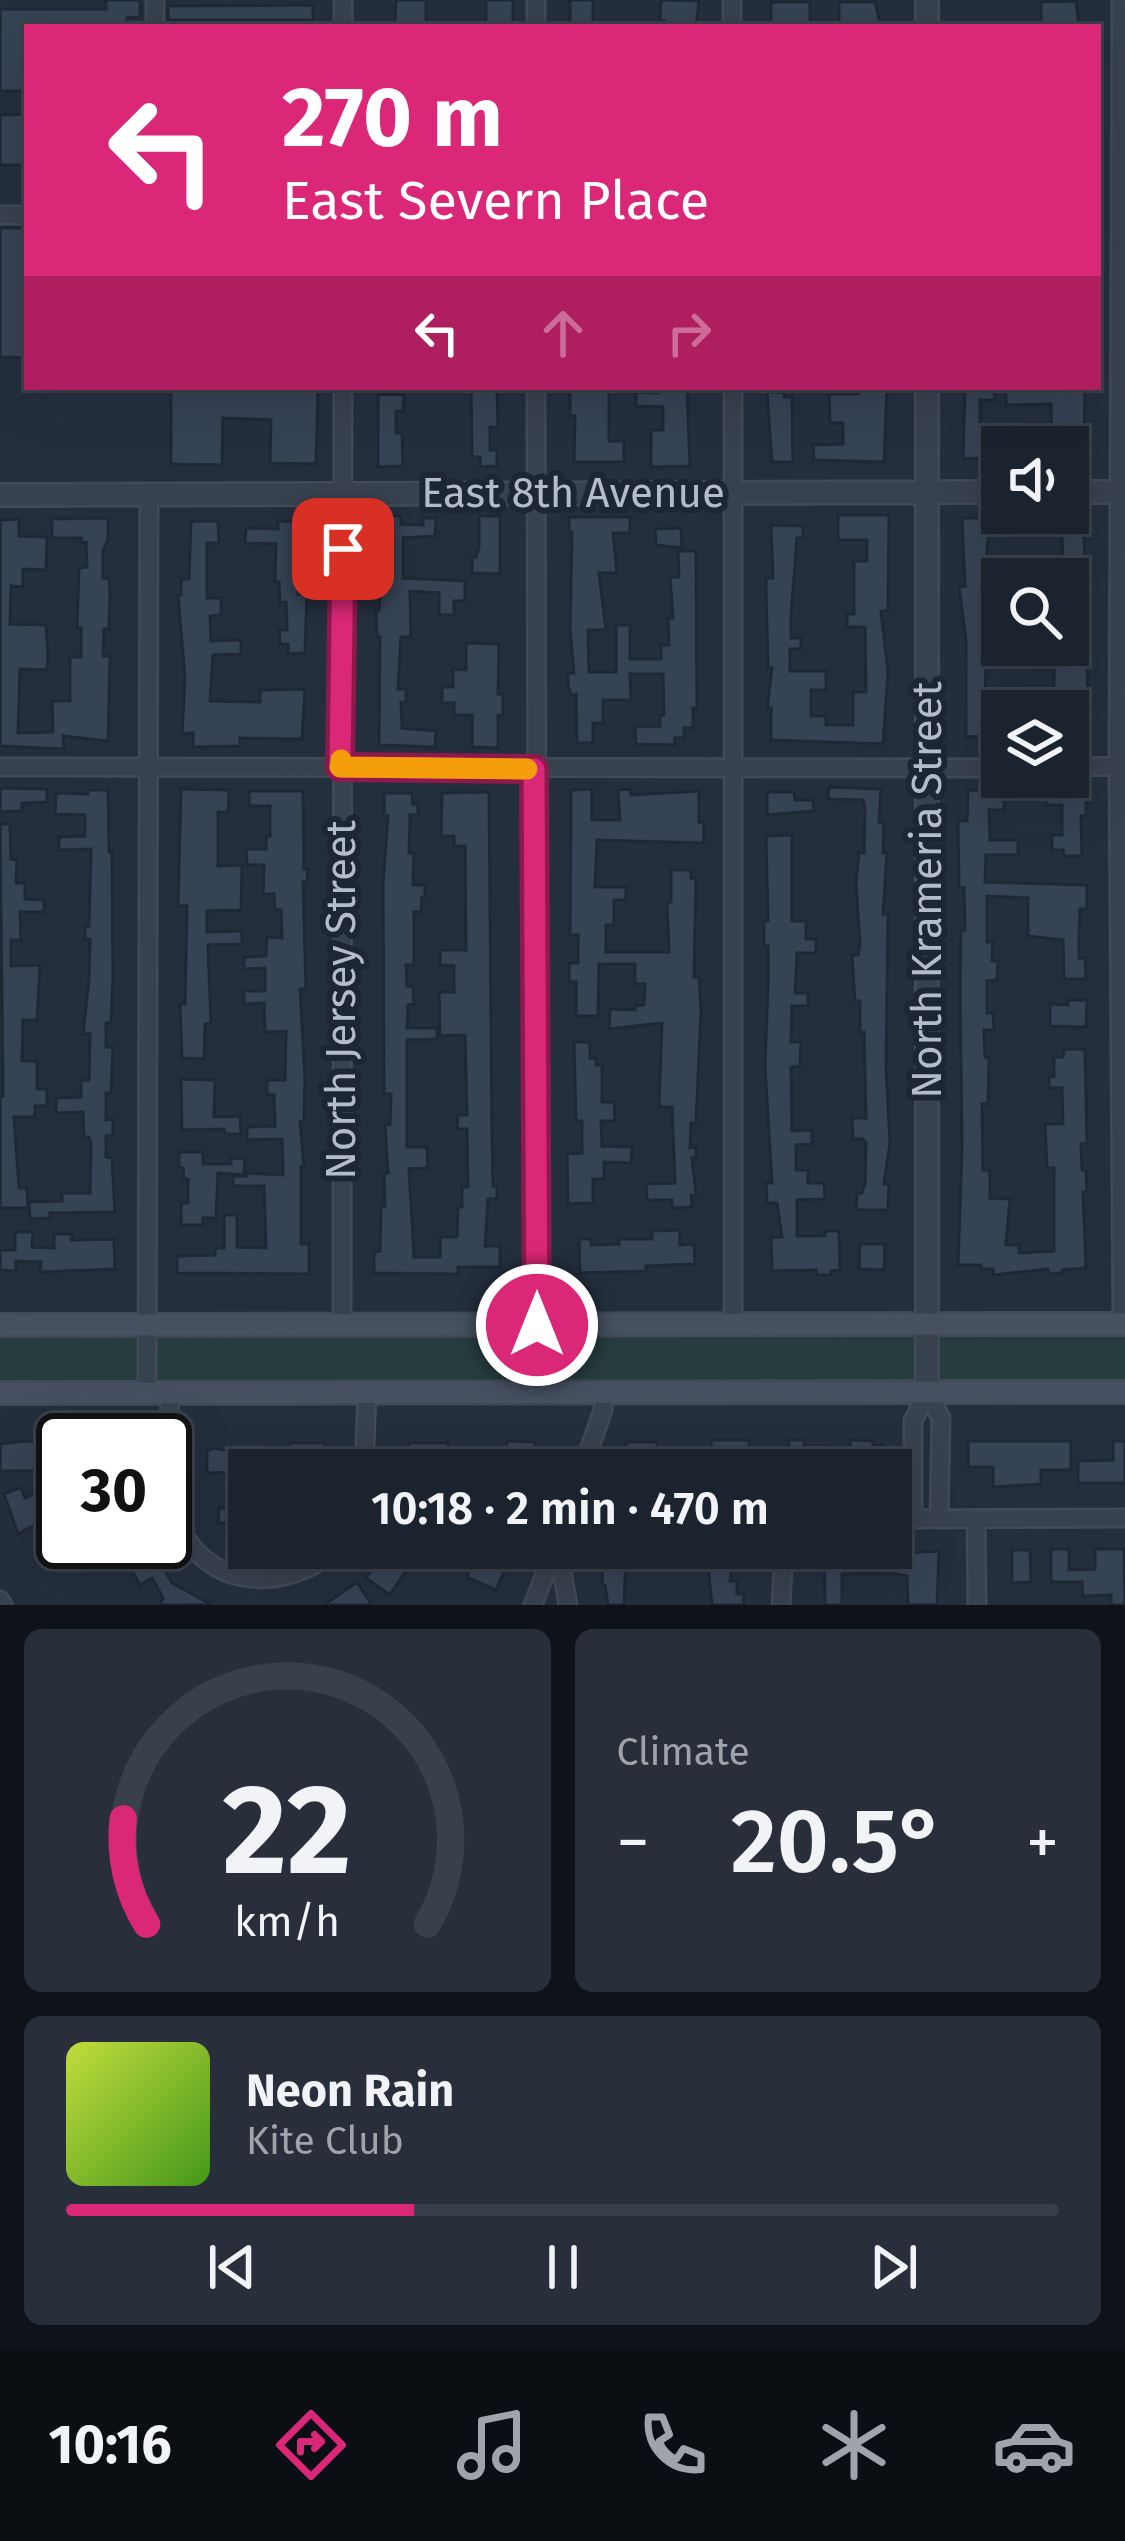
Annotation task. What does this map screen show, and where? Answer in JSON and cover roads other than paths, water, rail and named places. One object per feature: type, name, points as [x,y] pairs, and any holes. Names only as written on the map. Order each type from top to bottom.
[{"type":"main road","points":[[0,1325],[1123,1324]]},
{"type":"main road","points":[[0,1393],[1125,1392]]},
{"type":"street","points":[[1121,0],[1123,1324]]},
{"type":"street","name":"North Jersey Street","points":[[343,390],[343,1325]]},
{"type":"street","points":[[536,390],[538,1392]]},
{"type":"street","points":[[733,390],[733,1324]]},
{"type":"street","name":"North Krameria Street","points":[[913,1519],[913,1420],[927,1393],[927,390]]},
{"type":"street","points":[[149,493],[149,1325],[172,1508],[196,1550],[217,1567],[246,1579],[289,1578],[312,1569]]},
{"type":"street","name":"East 8th Avenue","points":[[0,495],[981,493]]},
{"type":"street","points":[[1089,493],[1123,493]]},
{"type":"street","points":[[0,766],[981,768]]},
{"type":"street","points":[[1089,767],[1122,766]]},
{"type":"street","points":[[589,1449],[603,1410],[604,1391]]},
{"type":"street","points":[[365,1449],[367,1392]]},
{"type":"street","name":"North Krameria Street","points":[[927,1393],[940,1418],[939,1519]]},
{"type":"street","points":[[913,1519],[1125,1518]]},
{"type":"street","points":[[976,1519],[977,1605]]},
{"type":"street","points":[[533,1605],[548,1569]]},
{"type":"street","points":[[560,1569],[568,1605]]},
{"type":"street","points":[[781,1605],[783,1569]]}]
